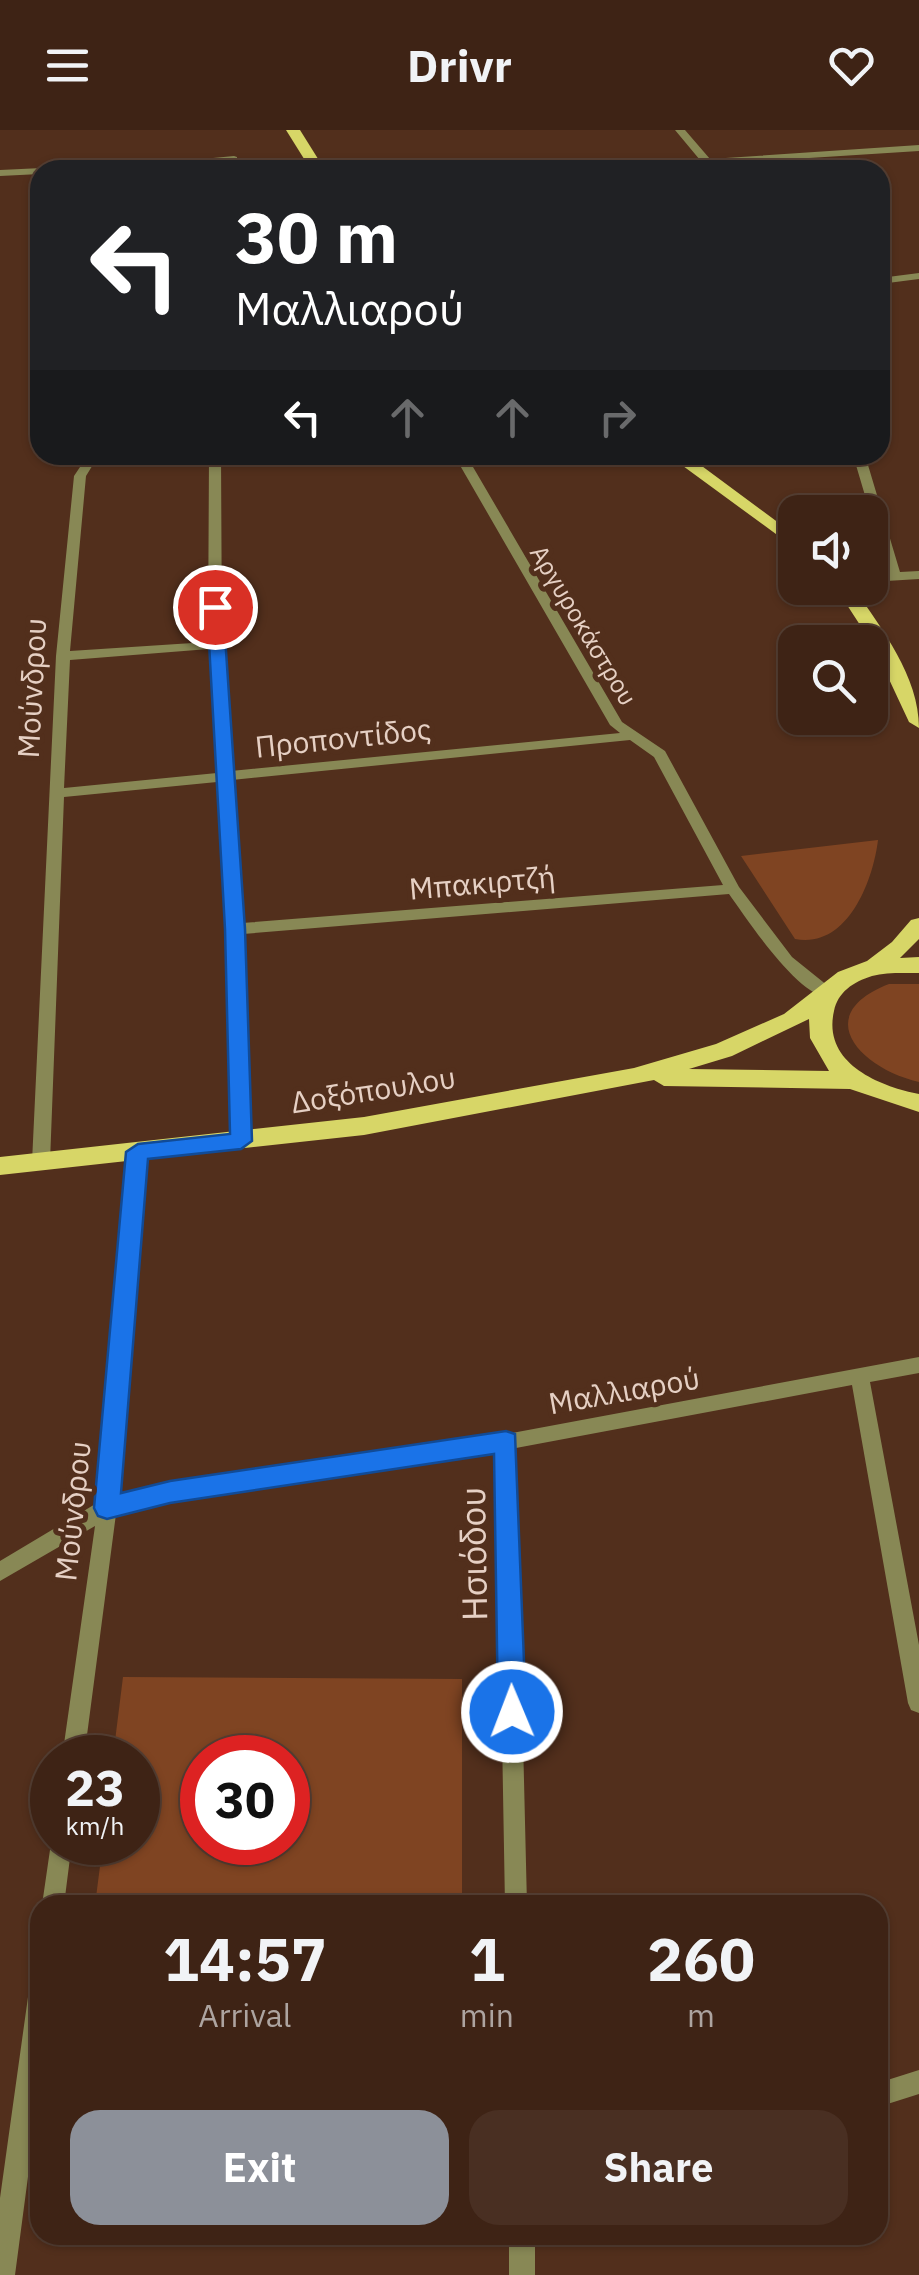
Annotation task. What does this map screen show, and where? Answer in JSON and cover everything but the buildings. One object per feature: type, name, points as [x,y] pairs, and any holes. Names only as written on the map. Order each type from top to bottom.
[{"type":"main road","points":[[293,130],[312,160]]},
{"type":"main road","points":[[690,465],[778,530]]},
{"type":"main road","points":[[856,605],[882,645],[919,722]]},
{"type":"main road","points":[[634,1077],[724,1050],[792,1020],[846,978],[872,967],[900,947],[919,925]]},
{"type":"main road","points":[[872,967],[919,965]]},
{"type":"main road","points":[[827,994],[818,1014],[819,1037],[832,1060],[853,1080],[919,1120]]},
{"type":"main road","points":[[634,1077],[853,1080]]},
{"type":"main road","name":"Δοξόπουλου","points":[[0,1166],[364,1126],[634,1077]]},
{"type":"main road","points":[[883,1095],[919,1103]]},
{"type":"street","points":[[680,130],[705,160]]},
{"type":"street","points":[[780,160],[919,148]]},
{"type":"street","points":[[215,160],[234,158]]},
{"type":"street","points":[[0,172],[30,171]]},
{"type":"street","points":[[890,280],[919,276]]},
{"type":"street","name":"Μούνδρου","points":[[41,1162],[64,656],[80,476],[90,465]]},
{"type":"street","points":[[215,465],[215,645],[235,929],[241,1141]]},
{"type":"street","name":"Αργυροκάστρου","points":[[466,465],[617,725],[660,754],[733,889],[786,961],[827,994]]},
{"type":"street","points":[[862,465],[895,576]]},
{"type":"street","points":[[888,577],[919,575]]},
{"type":"street","points":[[64,656],[215,645]]},
{"type":"street","name":"Προποντίδος","points":[[59,793],[632,736]]},
{"type":"street","name":"Μπακιρτζή","points":[[235,929],[733,889]]},
{"type":"street","name":"Μούνδρου","points":[[76,1735],[107,1508],[138,1152]]},
{"type":"street","name":"Μαλλιαρού","points":[[0,1572],[107,1508],[170,1492],[506,1442],[919,1365]]},
{"type":"street","points":[[860,1376],[919,1703]]},
{"type":"street","name":"Ησιόδου","points":[[506,1442],[516,1895]]},
{"type":"street","points":[[53,1895],[58,1865]]},
{"type":"street","points":[[2,2275],[30,2070]]},
{"type":"street","points":[[888,2093],[919,2082]]},
{"type":"street","points":[[522,2245],[522,2275]]},
{"type":"shaded area","points":[[878,840],[870,875],[854,909],[829,934],[813,939],[795,939],[741,856]]},
{"type":"shaded area","points":[[889,984],[919,984],[919,1082],[879,1066],[852,1040],[848,1025],[852,1011],[865,997]]},
{"type":"shaded area","points":[[123,1677],[462,1679],[462,1895],[96,1895],[100,1865],[160,1865],[160,1735],[116,1735]]},
{"type":"route","points":[[215,607],[222,777],[235,929],[241,1141],[138,1152],[107,1508],[170,1492],[506,1442],[512,1712]]}]
